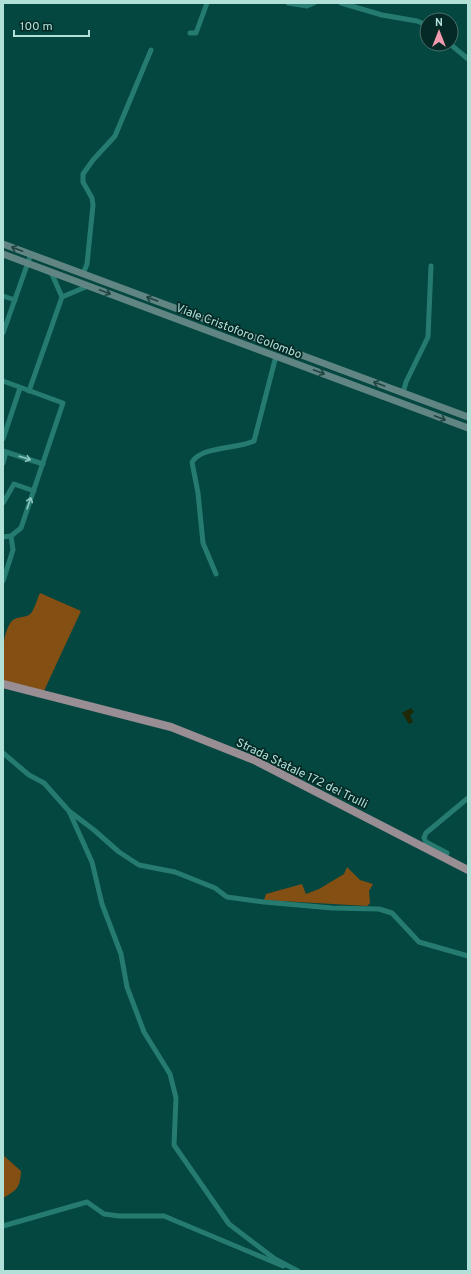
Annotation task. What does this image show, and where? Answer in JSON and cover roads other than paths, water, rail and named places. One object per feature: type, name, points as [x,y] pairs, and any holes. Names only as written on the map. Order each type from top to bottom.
[{"type":"main road","name":"Viale Cristoforo Colombo","points":[[3,244],[468,417]]},
{"type":"main road","name":"Viale Cristoforo Colombo","points":[[3,254],[468,428]]},
{"type":"main road","name":"Strada Statale 172 dei Trulli","points":[[3,684],[171,726],[254,760],[468,870]]},
{"type":"street","points":[[190,33],[196,33],[207,3]]},
{"type":"street","points":[[288,3],[307,6],[314,3]]},
{"type":"street","points":[[341,3],[382,15],[419,22]]},
{"type":"street","points":[[83,274],[87,264],[92,205],[92,198],[83,182],[84,174],[92,160],[115,136],[151,50]]},
{"type":"street","points":[[459,52],[468,59]]},
{"type":"street","points":[[3,333],[5,323],[15,300],[31,254]]},
{"type":"street","points":[[403,393],[406,382],[428,337],[432,266]]},
{"type":"street","points":[[29,391],[62,297],[51,272]]},
{"type":"street","points":[[62,297],[88,286]]},
{"type":"street","points":[[3,296],[15,300]]},
{"type":"street","points":[[235,341],[238,331]]},
{"type":"street","points":[[216,574],[203,543],[198,493],[192,462],[195,458],[213,450],[239,446],[254,441],[276,356]]},
{"type":"street","points":[[3,382],[64,403],[21,528],[11,536],[3,538]]},
{"type":"street","points":[[3,440],[20,388]]},
{"type":"street","points":[[3,463],[5,452],[43,464]]},
{"type":"street","points":[[3,503],[14,484],[34,490]]},
{"type":"street","points":[[3,581],[13,550],[11,536]]},
{"type":"street","points":[[3,753],[29,775],[44,783],[69,811],[119,852],[138,865],[175,872],[215,888],[227,897],[332,908],[379,909],[392,913],[420,942],[468,956]]},
{"type":"street","points":[[445,858],[447,853],[426,842],[426,833],[468,798]]},
{"type":"street","points":[[69,811],[92,862],[102,904],[121,954],[127,987],[144,1032],[170,1074],[176,1098],[174,1145],[228,1224],[276,1259],[296,1271]]},
{"type":"street","points":[[3,1226],[87,1202],[104,1214],[119,1216],[164,1216],[296,1271]]}]
